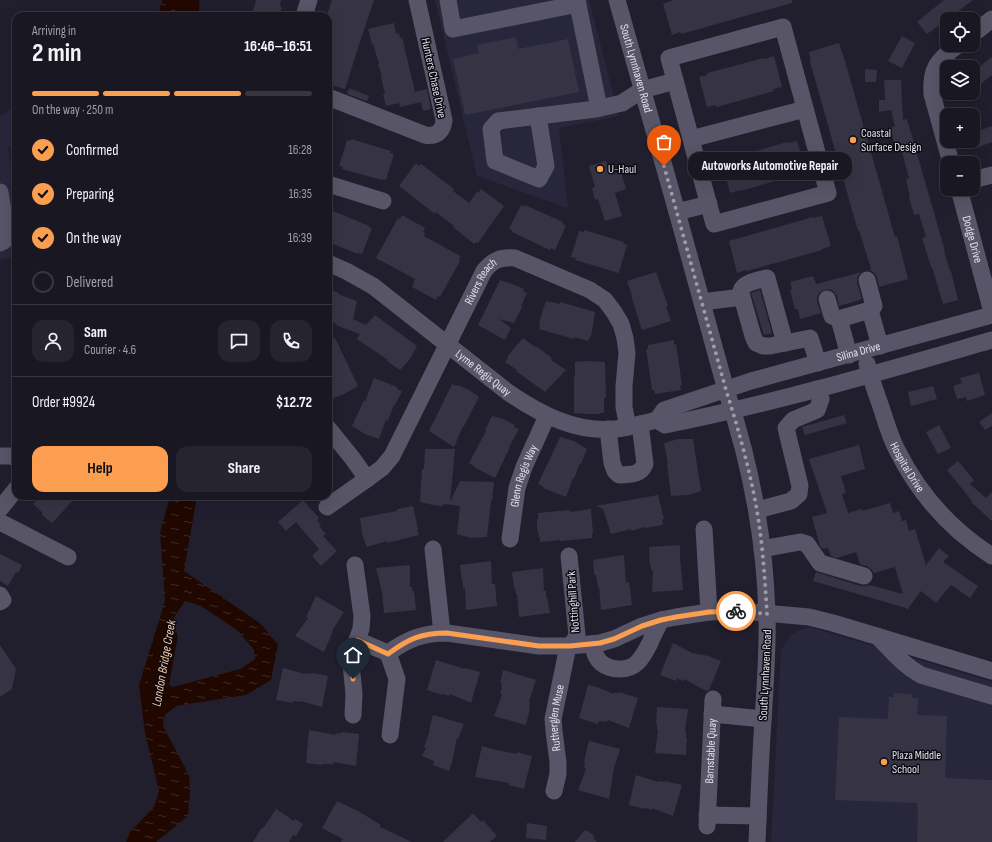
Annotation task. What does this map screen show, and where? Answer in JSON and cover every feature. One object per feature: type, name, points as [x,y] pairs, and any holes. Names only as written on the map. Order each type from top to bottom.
[{"type":"street","points":[[305,12],[309,0]]},
{"type":"street","name":"Hunters Chase Drive","points":[[332,99],[425,135],[435,134],[441,130],[444,120],[417,0]]},
{"type":"street","points":[[448,0],[453,29],[578,2],[599,108]]},
{"type":"street","name":"South Lynnhaven Road","points":[[617,0],[733,411],[751,480],[757,510],[762,549],[767,614],[767,650],[757,842]]},
{"type":"street","points":[[980,28],[992,19]]},
{"type":"street","points":[[783,27],[805,109],[828,193],[714,224],[669,58],[783,27]]},
{"type":"street","points":[[949,52],[937,64],[931,83],[932,94],[949,156]]},
{"type":"street","points":[[538,116],[599,108],[622,102],[642,90],[675,81]]},
{"type":"street","points":[[691,139],[805,109]]},
{"type":"street","points":[[980,178],[992,175]]},
{"type":"street","points":[[332,185],[383,201]]},
{"type":"street","points":[[0,192],[7,236],[4,241],[0,243]]},
{"type":"street","name":"Dodge Drive","points":[[960,196],[992,312]]},
{"type":"street","points":[[677,212],[709,204]]},
{"type":"street","name":"Rivers Reach","points":[[327,507],[368,479],[382,468],[392,456],[484,271],[489,264],[496,260],[515,258],[590,290],[605,300],[614,312],[621,324],[627,353],[624,407],[634,425],[645,464],[643,469],[637,474],[619,475],[615,471],[612,463],[608,429]]},
{"type":"street","name":"Lyme Regis Quay","points":[[332,265],[373,286],[509,393],[528,406],[547,416],[579,427],[615,429],[657,420],[664,410],[726,390]]},
{"type":"street","points":[[785,343],[767,278],[746,284],[741,291],[742,297],[756,343],[763,346],[770,346],[785,343],[810,338],[818,363]]},
{"type":"street","points":[[839,319],[870,310],[874,306],[867,280]]},
{"type":"street","points":[[702,302],[742,297]]},
{"type":"street","points":[[827,299],[832,316],[839,319],[864,350]]},
{"type":"street","points":[[864,350],[870,310]]},
{"type":"street","name":"Silina Drive","points":[[726,390],[751,381],[992,315]]},
{"type":"street","name":"Silina Drive","points":[[733,411],[817,390],[992,340]]},
{"type":"street","name":"Hospital Drive","points":[[864,350],[870,375],[886,424],[896,449],[909,472],[930,502],[943,517],[962,534],[992,556]]},
{"type":"street","points":[[757,510],[791,501],[799,494],[800,486],[786,428],[793,420],[817,410],[821,399],[817,390]]},
{"type":"street","name":"Lyme Regis Quay","points":[[657,420],[665,425],[733,411]]},
{"type":"street","name":"Glenn Regis Way","points":[[510,539],[517,488],[524,467],[547,416]]},
{"type":"street","points":[[332,433],[368,479]]},
{"type":"street","points":[[0,509],[12,494]]},
{"type":"street","points":[[0,522],[68,557]]},
{"type":"street","points":[[704,529],[709,612]]},
{"type":"street","points":[[762,549],[800,542],[807,544],[820,563],[864,576]]},
{"type":"street","points":[[433,549],[442,633]]},
{"type":"street","name":"Nottinghill Park","points":[[569,556],[577,635],[570,646]]},
{"type":"street","points":[[353,715],[354,694],[351,664],[352,653],[362,622],[355,565]]},
{"type":"street","points":[[0,595],[3,600],[0,602]]},
{"type":"street","points":[[388,654],[400,645],[429,633],[447,633],[539,646],[570,646],[600,643],[661,620],[709,612],[742,611],[809,618],[833,623],[992,671]]},
{"type":"street","points":[[593,644],[597,659],[602,665],[610,668],[621,669],[629,667],[637,663],[642,657],[661,620]]},
{"type":"street","points":[[877,636],[905,665],[921,675],[992,696]]},
{"type":"street","points":[[357,640],[388,654],[397,679],[390,735]]},
{"type":"street","name":"Rutherglen Muse","points":[[554,791],[558,774],[558,762],[553,719],[567,651],[570,646]]},
{"type":"street","name":"Barnstable Quay","points":[[758,816],[707,821],[712,707],[763,719]]},
{"type":"shaded area","points":[[435,0],[589,0],[619,116],[559,128],[568,208],[477,176]]},
{"type":"shaded area","points":[[12,108],[12,145],[8,148],[12,176],[12,258],[0,259],[0,116]]},
{"type":"shaded area","name":"Plaza Middle School","points":[[810,627],[992,682],[992,842],[771,842],[781,650],[790,636],[799,630]]},
{"type":"water","points":[[162,0],[180,0],[178,12],[159,12]]},
{"type":"water","points":[[169,500],[196,500],[184,571],[261,624],[278,645],[271,680],[246,695],[176,706],[165,715],[163,726],[189,775],[190,792],[188,816],[156,842],[126,842],[130,832],[154,807],[159,791],[145,733],[139,685],[165,601],[160,533]],"holes":[[[185,601],[201,606],[237,630],[254,650],[255,659],[240,669],[173,687],[164,683],[160,675],[168,637],[175,616]]]},
{"type":"building","points":[[256,0],[281,0],[280,6],[282,7],[280,12],[253,12]]},
{"type":"building","points":[[332,0],[374,0],[345,89],[332,85],[332,12],[328,12]]},
{"type":"building","points":[[673,0],[792,0],[792,3],[681,34],[680,32],[672,35],[663,4]]},
{"type":"building","points":[[944,0],[973,0],[957,12],[940,12],[940,24],[927,34],[917,22]]},
{"type":"building","points":[[394,23],[396,34],[399,33],[400,38],[402,37],[415,92],[427,89],[431,109],[423,111],[421,102],[400,107],[399,103],[386,106],[379,64],[368,29]]},
{"type":"building","points":[[902,36],[915,43],[902,68],[888,61]]},
{"type":"building","points":[[516,37],[518,49],[568,39],[579,92],[465,115],[453,59],[479,53],[477,45]]},
{"type":"building","points":[[839,43],[895,237],[897,236],[908,279],[879,287],[877,277],[874,273],[868,270],[871,269],[859,230],[858,231],[810,62],[809,52]]},
{"type":"building","points":[[774,56],[782,87],[773,89],[774,91],[717,107],[716,105],[707,107],[699,77],[707,75],[707,73]]},
{"type":"building","points":[[992,57],[992,75],[980,84],[980,66]]},
{"type":"building","points":[[865,69],[877,70],[876,82],[865,82]]},
{"type":"building","points":[[884,80],[901,80],[903,120],[907,119],[958,300],[943,304],[922,238],[926,237],[919,214],[914,215],[909,197],[906,179],[909,178],[899,141],[894,142],[890,128],[895,126],[891,110],[879,112],[879,100],[885,100]]},
{"type":"building","points":[[349,88],[369,96],[367,101],[347,94]]},
{"type":"building","points":[[992,126],[992,142],[980,146],[980,130]]},
{"type":"building","points":[[351,139],[391,151],[390,153],[394,154],[386,180],[342,169],[343,167],[339,166],[347,140],[350,141]]},
{"type":"building","points":[[797,141],[806,171],[796,173],[797,175],[730,193],[722,161],[787,142]]},
{"type":"building","points":[[606,161],[610,175],[621,172],[626,189],[615,193],[622,216],[605,221],[598,199],[595,200],[592,188],[595,187],[589,166]]},
{"type":"building","points":[[416,163],[419,166],[421,164],[454,189],[453,191],[469,203],[481,189],[504,206],[478,243],[476,242],[474,244],[436,212],[435,214],[399,186]]},
{"type":"building","points":[[521,205],[524,207],[525,205],[563,222],[562,224],[566,226],[555,250],[551,248],[550,250],[512,232],[513,231],[509,229]]},
{"type":"building","points":[[332,210],[372,228],[362,254],[358,254],[332,244]]},
{"type":"building","points":[[402,215],[425,228],[423,232],[425,233],[424,236],[460,256],[460,261],[440,297],[438,296],[436,300],[412,287],[415,279],[376,258],[398,218],[400,219]]},
{"type":"building","points":[[822,216],[831,246],[822,250],[737,273],[729,241],[813,217]]},
{"type":"building","points":[[584,230],[624,242],[623,244],[627,245],[619,273],[575,260],[576,258],[571,257],[579,231],[584,232]]},
{"type":"building","points":[[656,272],[668,306],[666,307],[671,321],[642,330],[627,281]]},
{"type":"building","points":[[862,272],[857,278],[857,283],[862,299],[839,306],[837,296],[834,292],[830,289],[824,290],[820,292],[817,297],[817,302],[821,313],[800,319],[798,309],[795,309],[790,290],[792,289],[790,282],[813,276],[816,284]]},
{"type":"building","points":[[500,280],[524,289],[523,291],[527,293],[514,323],[499,319],[511,328],[505,340],[478,325]]},
{"type":"building","points":[[332,290],[357,301],[353,319],[366,325],[375,315],[417,346],[410,359],[400,370],[357,339],[360,334],[338,326],[332,321]]},
{"type":"building","points":[[760,290],[772,333],[764,335],[751,293]]},
{"type":"building","points":[[546,301],[560,304],[560,302],[595,312],[591,336],[588,341],[574,337],[574,339],[539,329],[541,316]]},
{"type":"building","points":[[335,338],[358,386],[332,399],[332,339]]},
{"type":"building","points":[[523,338],[535,347],[536,346],[552,358],[551,360],[566,370],[545,392],[505,362],[508,358],[507,357]]},
{"type":"building","points":[[674,340],[674,345],[676,344],[682,385],[680,386],[681,390],[655,394],[654,390],[652,390],[646,349],[648,349],[648,345]]},
{"type":"building","points":[[575,362],[605,362],[606,398],[604,398],[604,413],[574,413]]},
{"type":"building","points":[[979,373],[985,395],[967,401],[966,397],[957,399],[953,386],[962,383],[960,378]]},
{"type":"building","points":[[374,378],[397,387],[397,389],[402,391],[394,405],[388,421],[386,420],[379,439],[365,434],[352,426],[364,400],[365,402]]},
{"type":"building","points":[[452,384],[469,390],[479,397],[463,426],[454,447],[429,431]]},
{"type":"building","points":[[933,386],[937,399],[911,406],[908,392]]},
{"type":"building","points":[[992,413],[992,426],[985,430],[979,422]]},
{"type":"building","points":[[844,415],[847,423],[805,435],[802,427]]},
{"type":"building","points":[[492,416],[503,419],[515,425],[514,427],[519,429],[495,478],[469,463],[486,431],[485,430]]},
{"type":"building","points":[[939,425],[951,448],[938,454],[926,432]]},
{"type":"building","points":[[560,437],[574,441],[587,449],[574,479],[573,478],[566,497],[543,488],[544,487],[538,484]]},
{"type":"building","points":[[678,439],[693,439],[701,491],[688,495],[671,496],[668,463],[664,443]]},
{"type":"building","points":[[859,445],[865,469],[841,476],[846,493],[842,494],[848,513],[861,509],[862,511],[890,503],[893,513],[899,511],[902,521],[906,520],[909,531],[915,529],[926,565],[939,548],[949,556],[943,562],[978,586],[970,598],[951,585],[936,603],[921,591],[907,610],[906,608],[813,581],[816,572],[861,586],[869,585],[903,594],[895,567],[874,573],[867,566],[860,564],[856,552],[837,558],[831,556],[828,548],[823,549],[820,546],[812,517],[827,513],[809,459]]},
{"type":"building","points":[[425,449],[455,449],[450,502],[460,481],[494,482],[487,537],[471,538],[457,534],[460,506],[444,504],[443,506],[433,505],[420,502]]},
{"type":"building","points":[[958,461],[974,480],[970,484],[986,498],[992,492],[992,521],[971,502],[972,501],[947,470]]},
{"type":"building","points":[[658,495],[664,519],[662,519],[663,525],[645,527],[631,531],[631,529],[611,534],[603,509],[596,506]]},
{"type":"building","points":[[36,500],[73,500],[52,523],[42,515],[42,512],[33,504]]},
{"type":"building","points":[[303,500],[319,518],[317,520],[321,525],[319,526],[326,534],[323,536],[337,551],[321,566],[312,556],[319,549],[296,522],[286,531],[278,522]]},
{"type":"building","points":[[413,506],[419,535],[387,543],[387,541],[367,547],[362,534],[360,518],[397,511],[397,509]]},
{"type":"building","points":[[591,509],[592,538],[540,542],[537,528],[538,513],[570,510],[570,512]]},
{"type":"building","points":[[680,545],[683,590],[652,592],[653,570],[651,570],[650,565],[649,547]]},
{"type":"building","points":[[0,554],[22,565],[8,586],[0,581]]},
{"type":"building","points":[[624,555],[626,583],[629,582],[632,605],[601,610],[599,587],[596,575],[594,575],[593,560]]},
{"type":"building","points":[[491,561],[492,584],[495,584],[497,606],[466,610],[465,587],[463,588],[460,565]]},
{"type":"building","points":[[410,565],[410,587],[412,587],[412,591],[414,591],[416,610],[384,613],[382,592],[376,568]]},
{"type":"building","points":[[543,568],[544,591],[546,591],[550,613],[519,617],[517,594],[516,595],[515,588],[514,589],[512,572]]},
{"type":"building","points":[[316,596],[344,612],[332,631],[324,652],[295,636],[308,618],[306,617]]},
{"type":"building","points":[[673,643],[694,654],[706,655],[721,661],[709,690],[707,691],[684,679],[683,681],[677,678],[676,681],[660,675]]},
{"type":"building","points":[[0,645],[16,669],[12,689],[0,697]]},
{"type":"building","points":[[436,660],[480,672],[471,703],[450,694],[449,696],[442,695],[427,690]]},
{"type":"building","points":[[283,668],[305,674],[312,673],[328,676],[322,707],[300,701],[293,701],[293,703],[276,700]]},
{"type":"building","points":[[503,670],[536,680],[529,701],[530,708],[526,725],[494,716],[502,695],[500,694],[502,683],[500,683]]},
{"type":"building","points":[[588,685],[614,694],[615,692],[619,694],[619,692],[638,698],[629,728],[608,720],[607,722],[599,721],[598,724],[579,718]]},
{"type":"building","points":[[894,693],[912,694],[912,698],[918,698],[917,715],[947,716],[945,778],[992,780],[992,842],[917,842],[917,803],[835,800],[839,717],[888,719],[889,697],[894,697]]},
{"type":"building","points":[[657,707],[688,709],[685,732],[687,738],[686,755],[655,753],[658,730],[656,723]]},
{"type":"building","points":[[433,715],[464,724],[458,739],[457,738],[449,771],[433,765],[434,761],[422,756],[426,748],[424,747]]},
{"type":"building","points":[[309,730],[335,735],[336,733],[340,734],[341,732],[359,734],[356,766],[334,762],[333,764],[322,765],[306,763]]},
{"type":"building","points":[[589,741],[620,749],[614,768],[609,799],[578,790],[586,769],[584,768],[584,762]]},
{"type":"building","points":[[482,746],[532,756],[524,789],[509,785],[509,783],[475,777]]},
{"type":"building","points":[[636,775],[658,782],[665,781],[682,785],[673,816],[652,808],[652,810],[629,805]]},
{"type":"building","points":[[337,801],[358,811],[381,825],[380,827],[412,842],[341,842],[343,839],[322,828]]},
{"type":"building","points":[[276,809],[294,821],[295,819],[303,824],[296,836],[293,835],[289,842],[253,842],[261,829]]},
{"type":"building","points":[[472,814],[474,814],[481,822],[483,820],[497,836],[490,842],[443,842]]},
{"type":"building","points":[[527,823],[547,826],[546,840],[526,838]]},
{"type":"building","points":[[585,830],[595,837],[593,838],[597,842],[575,842]]},
{"type":"waterway","name":"London Bridge Creek","points":[[188,12],[189,0]]},
{"type":"waterway","name":"London Bridge Creek","points":[[155,703],[167,637]]},
{"type":"way so far","points":[[664,166],[733,411],[751,480],[758,518],[767,614],[736,611]]},
{"type":"place","name":"Coastal Surface Design","points":[[853,140]]},
{"type":"place","name":"Autoworks Automotive Repair","points":[[664,166]]},
{"type":"place","name":"U-Haul","points":[[600,169]]},
{"type":"place","name":"Plaza Middle School","points":[[884,762]]},
{"type":"route","points":[[353,679],[351,664],[352,653],[357,640],[388,654],[400,645],[429,633],[447,633],[539,646],[570,646],[600,643],[614,639],[642,626],[661,620],[709,612],[736,611]]}]
